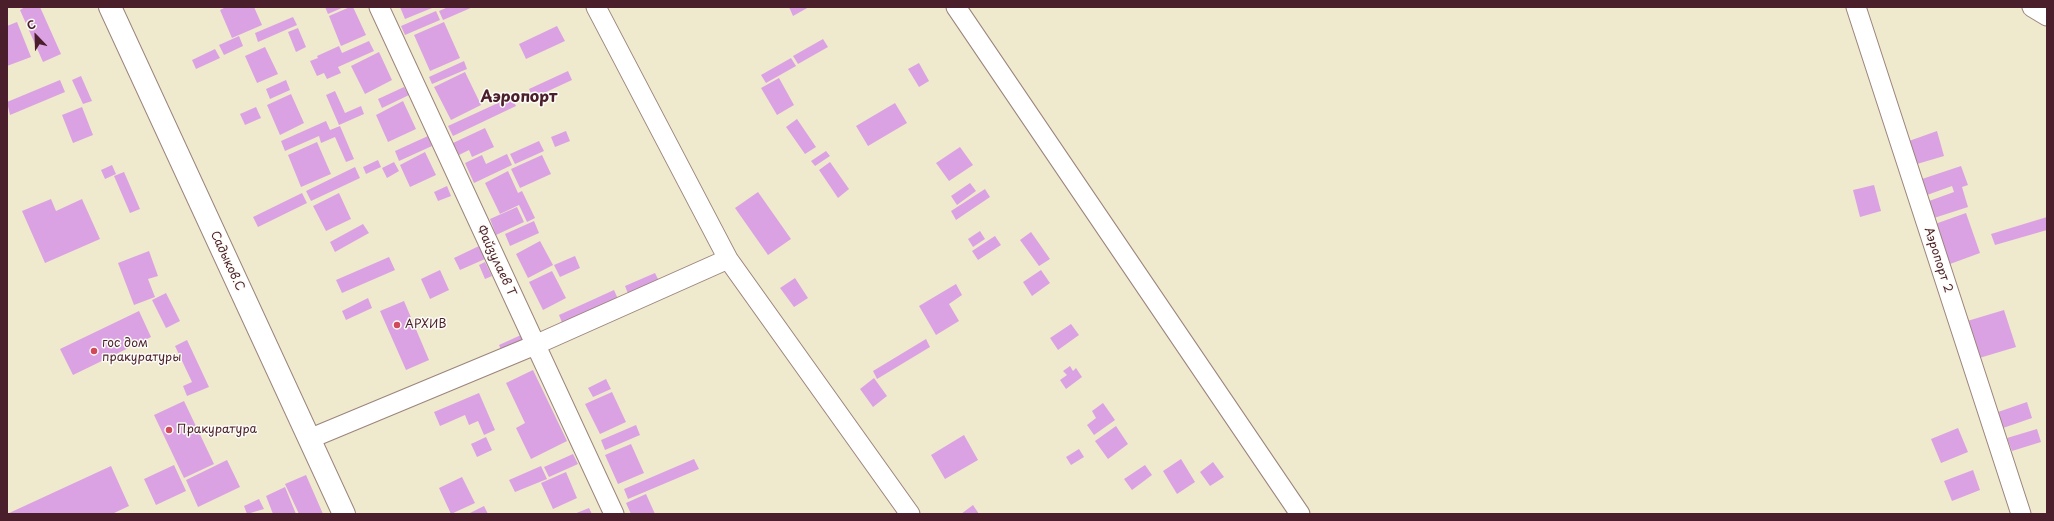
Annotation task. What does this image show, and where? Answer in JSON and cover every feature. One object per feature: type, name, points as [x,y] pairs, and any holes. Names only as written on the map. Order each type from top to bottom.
[{"type":"main road","name":"Садыков.С","points":[[110,7],[344,514]]},
{"type":"street","name":"Файзулаев Т","points":[[379,7],[614,514]]},
{"type":"street","points":[[596,7],[728,259],[910,514]]},
{"type":"street","points":[[956,7],[1300,514]]},
{"type":"street","name":"Аэропорт 2","points":[[1856,7],[2021,514]]},
{"type":"street","points":[[2032,7],[2047,16]]},
{"type":"street","points":[[309,439],[535,345],[728,259]]},
{"type":"building","points":[[25,7],[40,7],[61,54],[43,62],[20,10]]},
{"type":"building","points":[[226,7],[254,7],[262,25],[232,38],[220,10]]},
{"type":"building","points":[[325,7],[344,7],[328,14]]},
{"type":"building","points":[[353,7],[366,35],[341,46],[329,16]]},
{"type":"building","points":[[400,7],[431,7],[432,8],[405,19]]},
{"type":"building","points":[[448,7],[473,7],[443,20],[439,11]]},
{"type":"building","points":[[789,7],[809,7],[793,16]]},
{"type":"building","points":[[436,11],[440,20],[405,35],[401,26]]},
{"type":"building","points":[[293,17],[297,25],[258,42],[255,33]]},
{"type":"building","points":[[17,22],[31,57],[7,66],[7,26]]},
{"type":"building","points":[[444,22],[460,58],[430,71],[414,35]]},
{"type":"building","points":[[557,26],[565,41],[526,59],[519,44]]},
{"type":"building","points":[[298,28],[306,47],[296,52],[288,32]]},
{"type":"building","points":[[239,36],[243,46],[224,55],[219,45]]},
{"type":"building","points":[[823,39],[828,47],[798,64],[793,56]]},
{"type":"building","points":[[369,41],[374,51],[338,67],[341,73],[327,79],[324,73],[317,76],[310,61],[318,58],[317,56],[339,46],[342,53]]},
{"type":"building","points":[[265,47],[278,74],[257,83],[245,56]]},
{"type":"building","points":[[215,49],[220,58],[196,69],[192,60]]},
{"type":"building","points":[[379,52],[392,80],[365,94],[351,66]]},
{"type":"building","points":[[791,58],[796,66],[766,83],[761,75]]},
{"type":"building","points":[[464,61],[467,69],[432,84],[429,77]]},
{"type":"building","points":[[919,63],[929,81],[919,87],[908,69]]},
{"type":"building","points":[[568,71],[572,80],[533,98],[529,89]]},
{"type":"building","points":[[465,72],[481,105],[451,120],[434,87]]},
{"type":"building","points":[[81,76],[92,101],[83,104],[72,80]]},
{"type":"building","points":[[779,78],[794,105],[777,115],[761,88]]},
{"type":"building","points":[[60,80],[65,92],[10,115],[7,102]]},
{"type":"building","points":[[286,80],[290,90],[270,99],[266,89]]},
{"type":"building","points":[[404,87],[409,95],[382,108],[378,99]]},
{"type":"building","points":[[335,91],[345,113],[361,106],[364,114],[339,125],[326,95]]},
{"type":"building","points":[[291,94],[304,123],[280,135],[267,105]]},
{"type":"building","points":[[511,97],[516,106],[453,136],[448,126]]},
{"type":"building","points":[[403,101],[416,129],[388,142],[376,115]]},
{"type":"building","points":[[895,103],[907,123],[868,146],[856,126]]},
{"type":"building","points":[[82,107],[93,135],[73,143],[62,115]]},
{"type":"building","points":[[256,107],[261,118],[245,125],[240,114]]},
{"type":"building","points":[[797,119],[816,147],[805,154],[786,127]]},
{"type":"building","points":[[326,121],[330,130],[340,126],[354,159],[346,162],[335,137],[321,143],[319,136],[285,151],[281,141]]},
{"type":"building","points":[[485,128],[494,147],[472,157],[469,150],[459,155],[453,143]]},
{"type":"building","points":[[566,131],[570,141],[555,147],[551,137]]},
{"type":"building","points":[[1937,131],[1944,156],[1917,164],[1909,141]]},
{"type":"building","points":[[428,136],[432,146],[399,161],[395,151]]},
{"type":"building","points":[[539,141],[544,151],[515,164],[510,154]]},
{"type":"building","points":[[317,142],[331,174],[301,187],[288,155]]},
{"type":"building","points":[[960,147],[973,165],[949,181],[936,163]]},
{"type":"building","points":[[826,151],[830,156],[815,166],[811,161]]},
{"type":"building","points":[[425,152],[436,175],[410,187],[400,165]]},
{"type":"building","points":[[507,154],[512,165],[474,183],[465,163],[482,155],[486,164]]},
{"type":"building","points":[[542,155],[551,174],[520,188],[511,169]]},
{"type":"building","points":[[378,160],[381,167],[366,174],[363,167]]},
{"type":"building","points":[[394,162],[399,171],[387,178],[382,168]]},
{"type":"building","points":[[830,162],[849,189],[838,198],[819,170]]},
{"type":"building","points":[[112,165],[116,174],[105,179],[101,170]]},
{"type":"building","points":[[1961,166],[1968,185],[1962,187],[1968,207],[1934,218],[1929,201],[1954,192],[1952,186],[1927,195],[1922,179]]},
{"type":"building","points":[[355,167],[360,178],[311,201],[306,191]]},
{"type":"building","points":[[508,171],[518,193],[522,191],[535,218],[527,222],[519,205],[500,214],[485,183]]},
{"type":"building","points":[[124,172],[140,209],[130,213],[114,176]]},
{"type":"building","points":[[970,183],[976,191],[957,205],[951,196]]},
{"type":"building","points":[[1874,185],[1881,211],[1860,217],[1853,190]]},
{"type":"building","points":[[447,186],[451,196],[438,201],[434,192]]},
{"type":"building","points":[[985,189],[990,197],[956,220],[951,211]]},
{"type":"building","points":[[758,192],[791,239],[768,255],[735,208]]},
{"type":"building","points":[[302,193],[307,203],[258,227],[253,217]]},
{"type":"building","points":[[339,193],[351,219],[326,231],[313,206]]},
{"type":"building","points":[[51,199],[56,211],[82,199],[100,239],[45,263],[22,211]]},
{"type":"building","points":[[517,207],[524,222],[496,235],[490,219]]},
{"type":"building","points":[[1966,213],[1980,253],[1950,264],[1935,224]]},
{"type":"building","points":[[2047,217],[2047,230],[1995,245],[1991,234]]},
{"type":"building","points":[[534,221],[539,233],[510,246],[505,234]]},
{"type":"building","points":[[363,224],[369,233],[335,252],[330,242]]},
{"type":"building","points":[[980,231],[985,239],[973,247],[968,239]]},
{"type":"building","points":[[1031,232],[1050,259],[1039,266],[1020,240]]},
{"type":"building","points":[[995,236],[1001,245],[978,260],[972,251]]},
{"type":"building","points":[[540,241],[553,265],[528,278],[516,254]]},
{"type":"building","points":[[479,246],[485,259],[460,270],[454,258]]},
{"type":"building","points":[[149,251],[158,276],[148,279],[155,297],[134,305],[118,263]]},
{"type":"building","points":[[575,256],[580,268],[560,277],[554,265]]},
{"type":"building","points":[[389,257],[395,270],[342,293],[336,280]]},
{"type":"building","points":[[485,262],[492,276],[485,279],[479,265]]},
{"type":"building","points":[[440,270],[449,290],[430,299],[421,279]]},
{"type":"building","points":[[1041,270],[1050,283],[1032,296],[1023,282]]},
{"type":"building","points":[[552,271],[566,298],[543,310],[529,282]]},
{"type":"building","points":[[655,273],[660,283],[629,296],[625,286]]},
{"type":"building","points":[[795,278],[808,298],[794,307],[780,288]]},
{"type":"building","points":[[956,284],[962,295],[949,304],[959,321],[936,335],[919,306]]},
{"type":"building","points":[[614,290],[618,299],[563,325],[559,315]]},
{"type":"building","points":[[166,293],[180,321],[166,328],[152,300]]},
{"type":"building","points":[[368,298],[372,308],[346,320],[342,311]]},
{"type":"building","points":[[404,301],[429,360],[406,370],[380,311]]},
{"type":"building","points":[[2004,310],[2016,347],[1976,359],[1964,322]]},
{"type":"building","points":[[139,311],[151,337],[73,375],[60,349]]},
{"type":"building","points":[[1071,324],[1079,335],[1058,350],[1050,338]]},
{"type":"building","points":[[521,335],[524,342],[502,352],[499,345]]},
{"type":"building","points":[[926,339],[930,347],[877,379],[873,371]]},
{"type":"building","points":[[187,340],[209,387],[187,396],[183,386],[192,382],[175,346]]},
{"type":"building","points":[[1070,366],[1073,371],[1076,368],[1082,377],[1066,389],[1060,380],[1067,375],[1063,371]]},
{"type":"building","points":[[533,370],[567,441],[531,459],[516,428],[525,423],[506,383]]},
{"type":"building","points":[[874,378],[887,396],[873,407],[860,389]]},
{"type":"building","points":[[606,379],[611,389],[593,397],[588,388]]},
{"type":"building","points":[[612,392],[626,422],[600,434],[585,404]]},
{"type":"building","points":[[479,393],[495,430],[484,435],[478,421],[469,425],[465,415],[440,426],[434,412]]},
{"type":"building","points":[[184,401],[214,464],[184,478],[154,415]]},
{"type":"building","points":[[2027,402],[2032,418],[2003,428],[1998,412]]},
{"type":"building","points":[[1103,403],[1115,420],[1094,435],[1087,425],[1096,418],[1092,411]]},
{"type":"building","points":[[636,425],[640,435],[605,450],[601,440]]},
{"type":"building","points":[[1116,426],[1128,444],[1108,459],[1095,441]]},
{"type":"building","points":[[1958,428],[1968,452],[1941,463],[1931,439]]},
{"type":"building","points":[[2037,429],[2041,442],[2012,451],[2007,438]]},
{"type":"building","points":[[964,435],[978,460],[945,479],[931,455]]},
{"type":"building","points":[[486,437],[492,450],[477,457],[471,444]]},
{"type":"building","points":[[631,444],[644,473],[618,484],[605,455]]},
{"type":"building","points":[[1079,449],[1084,457],[1071,465],[1066,457]]},
{"type":"building","points":[[573,454],[578,464],[549,477],[544,467]]},
{"type":"building","points":[[694,459],[699,469],[628,499],[624,489]]},
{"type":"building","points":[[1181,459],[1195,482],[1177,494],[1163,471]]},
{"type":"building","points":[[227,460],[240,487],[198,507],[186,480]]},
{"type":"building","points":[[1213,462],[1224,477],[1210,486],[1200,472]]},
{"type":"building","points":[[174,465],[186,491],[156,505],[144,479]]},
{"type":"building","points":[[1145,465],[1152,475],[1132,490],[1124,479]]},
{"type":"building","points":[[111,466],[129,506],[112,514],[7,514]]},
{"type":"building","points":[[541,466],[547,479],[515,492],[509,480]]},
{"type":"building","points":[[1973,470],[1980,490],[1952,501],[1944,481]]},
{"type":"building","points":[[566,472],[577,498],[553,509],[541,483]]},
{"type":"building","points":[[306,475],[323,514],[299,514],[285,484]]},
{"type":"building","points":[[462,477],[475,503],[451,514],[439,488]]},
{"type":"building","points":[[285,487],[296,514],[273,514],[266,496]]},
{"type":"building","points":[[646,494],[655,514],[631,514],[626,503]]},
{"type":"building","points":[[259,499],[264,509],[247,514],[244,506]]},
{"type":"building","points":[[973,505],[979,514],[961,514]]},
{"type":"building","points":[[484,506],[488,514],[468,514]]},
{"type":"building","points":[[589,508],[592,514],[574,514]]},
{"type":"place","name":"АРХИВ","points":[[397,325]]},
{"type":"place","name":"гос дом пракуратуры","points":[[94,351]]},
{"type":"place","name":"Пракуратура","points":[[169,430]]},
{"type":"district","name":"Аэропорт","points":[[519,98]]}]
